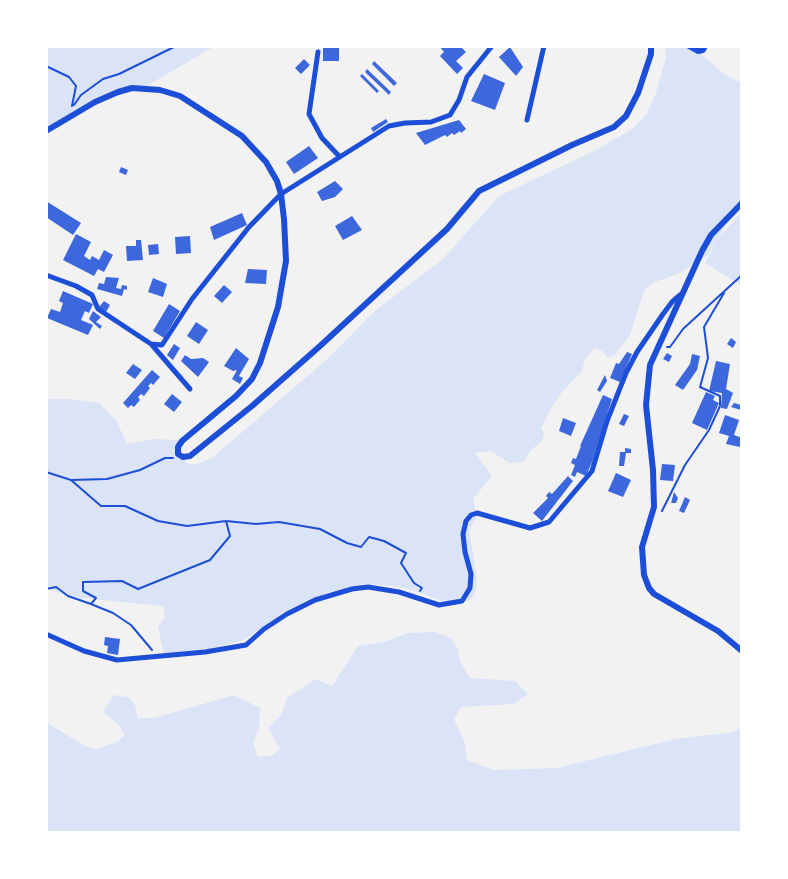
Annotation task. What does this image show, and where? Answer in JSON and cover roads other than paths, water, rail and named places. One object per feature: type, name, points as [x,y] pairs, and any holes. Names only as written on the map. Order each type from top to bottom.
[{"type":"street","points":[[151,344],[162,345],[192,299],[249,227],[281,194],[389,126],[431,122],[450,115],[459,100],[467,77],[492,46]]},
{"type":"street","points":[[526,120],[544,46]]},
{"type":"street","points":[[46,131],[95,102],[118,92],[132,88],[160,90],[188,101],[248,140],[270,168],[281,194],[286,237],[284,280],[260,363],[252,378],[236,396],[182,441],[178,447],[178,454],[182,457],[190,456],[252,406],[320,346],[446,229],[479,191],[572,144],[614,127],[626,116],[638,93],[651,54],[651,46]]},
{"type":"street","points":[[690,46],[698,51],[704,50],[706,46]]},
{"type":"street","points":[[318,52],[309,114],[322,138],[339,156]]},
{"type":"street","points":[[742,203],[711,235],[680,295],[650,365],[647,386],[648,436],[654,489],[654,507],[642,547],[644,575],[649,588],[661,599],[718,631],[742,651]]},
{"type":"street","points":[[46,275],[76,286],[92,295],[98,309],[151,344],[190,389]]},
{"type":"street","points":[[46,634],[84,651],[117,660],[199,653],[246,645],[264,628],[287,614],[315,600],[352,589],[378,588],[402,592],[442,605],[457,603],[466,596],[471,574],[465,552],[463,534],[463,526],[470,515],[480,513],[534,528],[549,522],[567,503],[592,471],[615,397],[637,352],[672,302],[680,295]]}]
